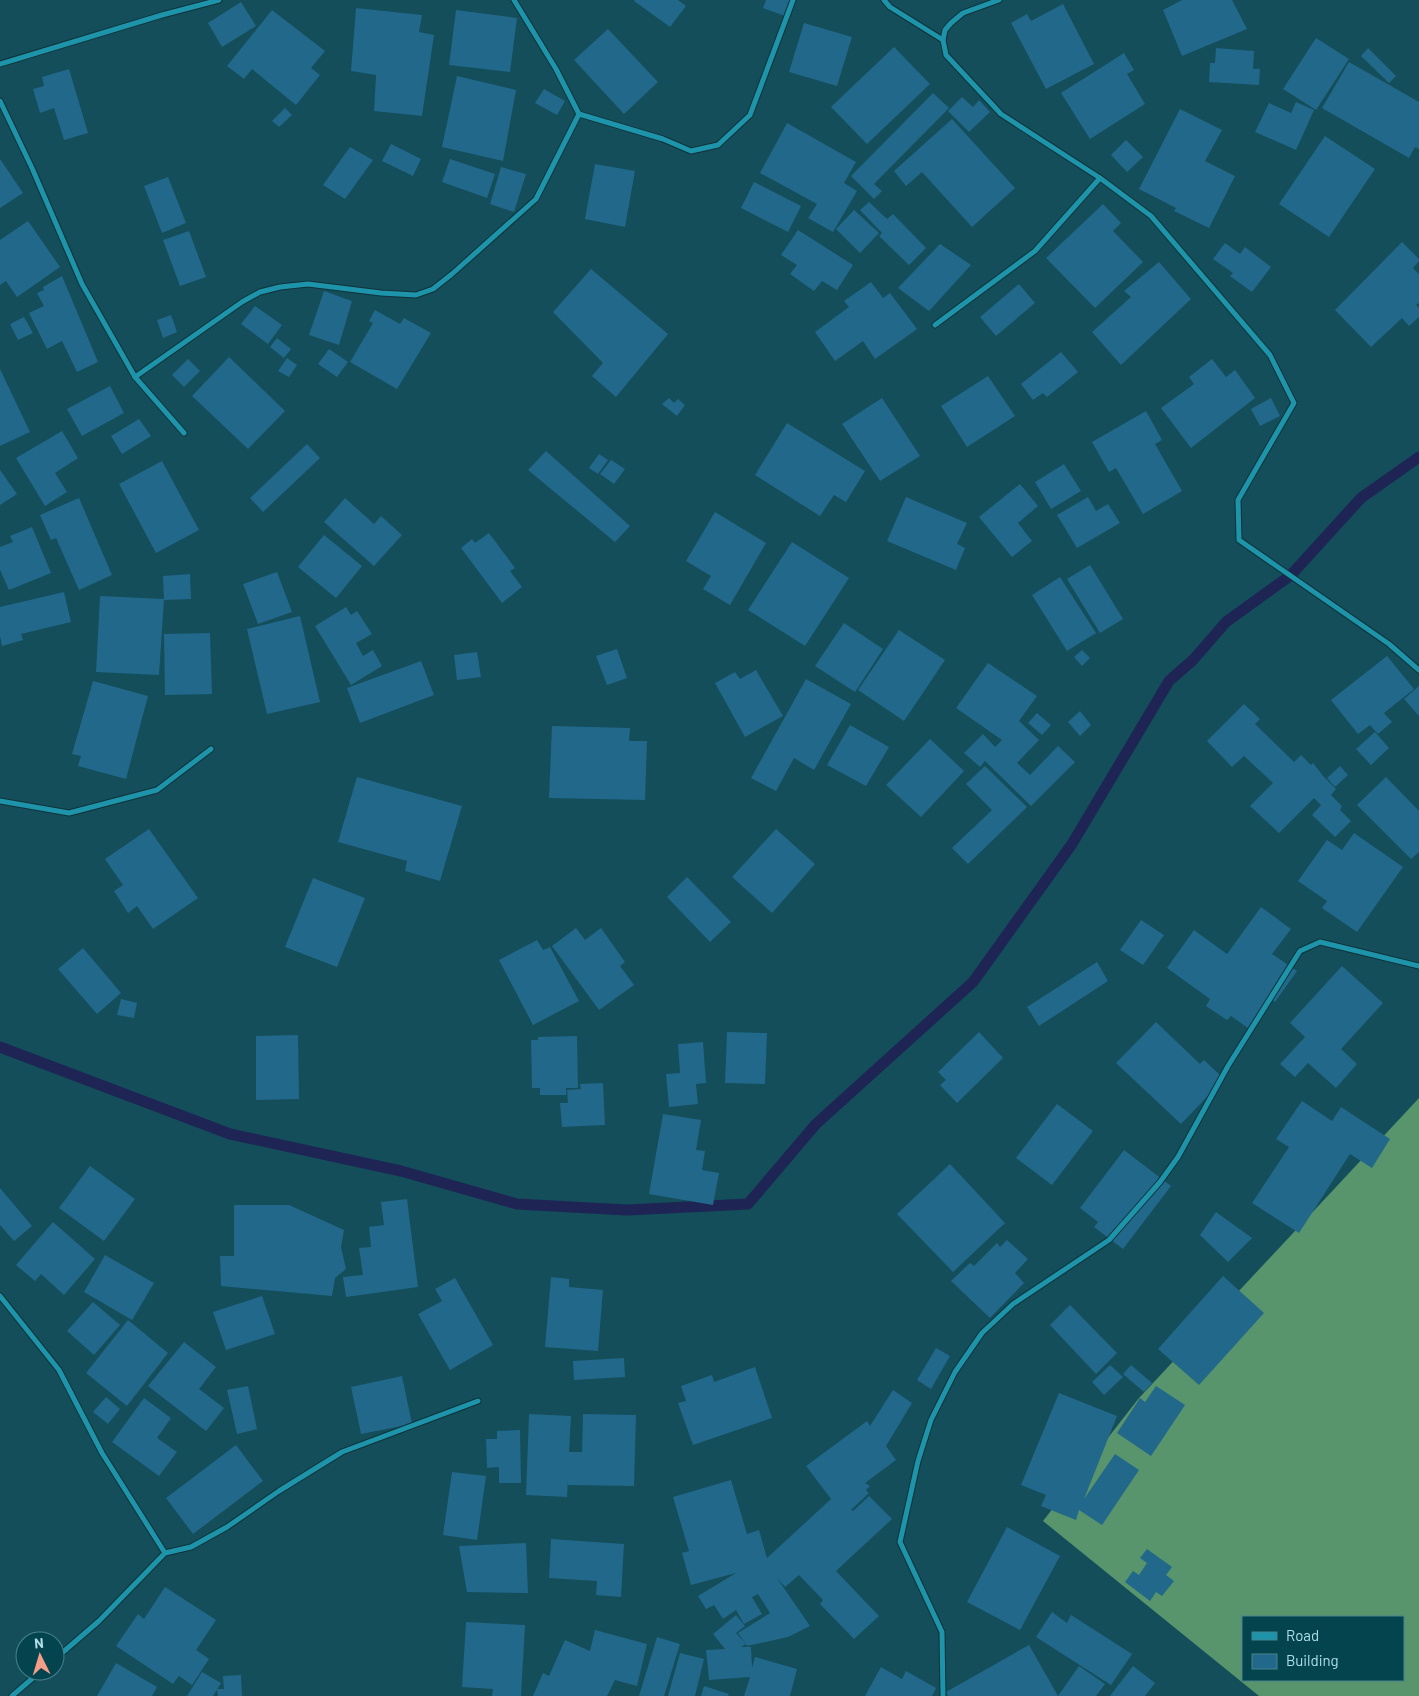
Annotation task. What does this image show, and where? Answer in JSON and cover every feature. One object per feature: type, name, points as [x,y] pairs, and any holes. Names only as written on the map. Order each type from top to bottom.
[{"type":"street","points":[[0,64],[162,15],[219,0]]},
{"type":"street","points":[[514,0],[556,69],[579,114],[664,139],[691,151],[718,145],[750,115],[793,0]]},
{"type":"street","points":[[884,0],[890,7],[943,40]]},
{"type":"street","points":[[999,0],[963,12],[951,23],[946,30],[943,40],[946,54],[1000,114],[1100,178],[1151,216],[1270,355],[1294,403],[1238,500],[1239,540],[1389,644],[1419,670]]},
{"type":"street","points":[[0,101],[32,168],[82,284],[135,377],[184,433]]},
{"type":"street","points":[[135,377],[242,302],[260,292],[280,287],[308,284],[380,293],[416,295],[433,289],[536,199],[579,114]]},
{"type":"street","points":[[935,325],[1035,251],[1100,178]]},
{"type":"street","points":[[0,801],[69,812],[157,790],[211,749]]},
{"type":"street","points":[[943,1696],[942,1632],[900,1542],[918,1461],[931,1420],[955,1372],[982,1333],[1013,1304],[1109,1240],[1160,1182],[1178,1157],[1228,1066],[1300,950],[1320,942],[1419,966]]},
{"type":"street","points":[[0,1296],[59,1370],[102,1453],[165,1553]]},
{"type":"street","points":[[65,1650],[99,1621],[165,1553],[192,1547],[342,1452],[478,1401]]},
{"type":"street","points":[[12,1696],[29,1681]]},
{"type":"green space","points":[[1419,1098],[1419,1696],[1259,1696],[1043,1521],[1139,1398]]},
{"type":"building","points":[[635,0],[678,0],[686,6],[670,27]]},
{"type":"building","points":[[766,0],[790,0],[785,16],[763,8]]},
{"type":"building","points":[[1182,0],[1232,0],[1247,29],[1182,56],[1163,10]]},
{"type":"building","points":[[241,2],[256,26],[222,47],[208,23]]},
{"type":"building","points":[[1063,4],[1094,64],[1046,89],[1011,23],[1027,14],[1031,21]]},
{"type":"building","points":[[356,8],[422,15],[419,32],[434,35],[422,116],[374,111],[376,75],[351,71]]},
{"type":"building","points":[[272,10],[325,51],[311,68],[320,75],[296,105],[252,69],[244,79],[227,66]]},
{"type":"building","points":[[456,10],[517,18],[510,72],[449,65]]},
{"type":"building","points":[[804,23],[852,37],[837,86],[789,72]]},
{"type":"building","points":[[608,29],[658,82],[624,114],[574,60]]},
{"type":"building","points":[[1316,38],[1349,59],[1316,110],[1283,89]]},
{"type":"building","points":[[894,47],[930,84],[867,144],[831,107]]},
{"type":"building","points":[[1216,48],[1254,51],[1253,69],[1260,69],[1259,85],[1209,82],[1210,63],[1215,63]]},
{"type":"building","points":[[1368,48],[1396,76],[1389,83],[1361,56]]},
{"type":"building","points":[[1124,53],[1134,70],[1127,74],[1145,104],[1090,139],[1061,93]]},
{"type":"building","points":[[1349,62],[1419,102],[1419,149],[1415,147],[1409,158],[1322,108]]},
{"type":"building","points":[[69,69],[88,133],[64,140],[54,108],[40,113],[33,89],[44,86],[42,77]]},
{"type":"building","points":[[457,76],[516,90],[503,161],[442,147]]},
{"type":"building","points":[[544,89],[565,101],[557,115],[535,103]]},
{"type":"building","points":[[933,93],[949,108],[874,184],[882,191],[874,199],[851,176]]},
{"type":"building","points":[[962,97],[973,107],[979,100],[990,112],[969,132],[948,111]]},
{"type":"building","points":[[1296,102],[1314,110],[1296,150],[1255,132],[1269,103],[1291,113]]},
{"type":"building","points":[[285,108],[292,115],[279,127],[272,121]]},
{"type":"building","points":[[1180,109],[1222,130],[1205,161],[1235,176],[1209,228],[1174,211],[1176,208],[1139,189]]},
{"type":"building","points":[[952,119],[1015,188],[972,227],[922,172],[906,186],[894,171]]},
{"type":"building","points":[[787,123],[856,162],[844,183],[857,191],[833,232],[808,218],[817,204],[760,173]]},
{"type":"building","points":[[1325,136],[1375,169],[1329,237],[1279,204]]},
{"type":"building","points":[[1126,140],[1143,157],[1127,172],[1111,155]]},
{"type":"building","points":[[391,144],[421,159],[413,176],[382,161]]},
{"type":"building","points":[[350,147],[373,160],[345,199],[323,185]]},
{"type":"building","points":[[0,159],[23,193],[0,208]]},
{"type":"building","points":[[450,159],[495,174],[487,198],[442,182]]},
{"type":"building","points":[[595,164],[635,171],[625,227],[585,219]]},
{"type":"building","points":[[501,167],[526,174],[514,212],[490,204]]},
{"type":"building","points":[[168,177],[186,223],[162,233],[144,186]]},
{"type":"building","points":[[754,182],[801,206],[788,232],[741,208]]},
{"type":"building","points":[[869,202],[887,219],[893,214],[926,248],[909,265],[879,236],[882,233],[860,210]]},
{"type":"building","points":[[1103,204],[1121,223],[1113,231],[1143,262],[1095,308],[1046,258]]},
{"type":"building","points":[[854,210],[879,233],[860,253],[836,229]]},
{"type":"building","points":[[28,221],[60,267],[17,297],[6,281],[0,285],[0,240]]},
{"type":"building","points":[[798,230],[853,265],[837,290],[822,281],[814,291],[790,274],[797,265],[781,255]]},
{"type":"building","points":[[189,231],[206,277],[180,286],[163,240]]},
{"type":"building","points":[[1402,242],[1419,259],[1413,268],[1419,274],[1419,303],[1416,305],[1419,308],[1419,317],[1409,326],[1402,318],[1371,347],[1335,310]]},
{"type":"building","points":[[1225,243],[1240,254],[1245,247],[1271,267],[1252,292],[1230,276],[1233,273],[1213,259]]},
{"type":"building","points":[[940,244],[971,265],[929,311],[898,288]]},
{"type":"building","points":[[1159,262],[1191,299],[1121,365],[1092,332],[1131,297],[1124,291]]},
{"type":"building","points":[[591,269],[668,334],[616,397],[592,376],[603,363],[553,312]]},
{"type":"building","points":[[62,276],[98,362],[77,372],[62,341],[47,349],[29,313],[44,306],[37,293],[44,290],[43,287]]},
{"type":"building","points":[[871,282],[883,298],[890,293],[917,329],[875,359],[863,341],[835,361],[815,332],[849,307],[844,301]]},
{"type":"building","points":[[1019,284],[1035,303],[996,336],[980,317]]},
{"type":"building","points":[[324,291],[352,301],[339,345],[309,335]]},
{"type":"building","points":[[255,306],[282,325],[268,344],[241,324]]},
{"type":"building","points":[[375,310],[400,324],[404,318],[431,333],[397,389],[350,362],[373,323],[369,321]]},
{"type":"building","points":[[171,315],[177,332],[163,338],[157,320]]},
{"type":"building","points":[[24,317],[33,333],[18,340],[10,324]]},
{"type":"building","points":[[277,338],[291,349],[284,358],[270,347]]},
{"type":"building","points":[[329,349],[348,362],[337,377],[318,364]]},
{"type":"building","points":[[1061,352],[1078,372],[1047,397],[1043,393],[1033,400],[1021,384]]},
{"type":"building","points":[[229,357],[285,411],[248,449],[192,396]]},
{"type":"building","points":[[287,358],[297,365],[289,377],[278,371]]},
{"type":"building","points":[[188,359],[200,371],[184,387],[172,375]]},
{"type":"building","points":[[1212,359],[1226,377],[1235,370],[1255,398],[1191,448],[1161,408],[1194,384],[1189,377]]},
{"type":"building","points":[[0,369],[30,432],[0,446]]},
{"type":"building","points":[[988,376],[1015,416],[967,447],[941,406]]},
{"type":"building","points":[[110,386],[124,413],[82,436],[67,409]]},
{"type":"building","points":[[669,398],[674,403],[678,399],[685,405],[677,416],[662,404]]},
{"type":"building","points":[[882,398],[920,456],[880,481],[842,424]]},
{"type":"building","points":[[1271,398],[1280,416],[1260,426],[1251,409]]},
{"type":"building","points":[[1146,411],[1162,440],[1155,444],[1182,491],[1143,514],[1116,468],[1109,472],[1092,442]]},
{"type":"building","points":[[139,419],[151,436],[122,454],[111,436]]},
{"type":"building","points":[[787,423],[865,471],[846,502],[834,495],[820,516],[755,475]]},
{"type":"building","points":[[62,431],[78,458],[55,473],[67,492],[45,506],[16,458]]},
{"type":"building","points":[[307,444],[320,458],[263,512],[250,498]]},
{"type":"building","points":[[546,451],[630,526],[615,542],[528,470]]},
{"type":"building","points":[[599,454],[608,460],[598,474],[589,468]]},
{"type":"building","points":[[611,460],[625,469],[614,484],[600,474]]},
{"type":"building","points":[[162,461],[199,530],[156,553],[119,484]]},
{"type":"building","points":[[1064,464],[1081,491],[1051,509],[1035,482]]},
{"type":"building","points":[[0,470],[17,494],[0,505]]},
{"type":"building","points":[[1020,484],[1038,506],[1018,523],[1032,541],[1012,557],[979,517]]},
{"type":"building","points":[[906,497],[967,523],[957,544],[965,548],[956,570],[887,541]]},
{"type":"building","points":[[1088,497],[1096,511],[1108,504],[1120,523],[1077,548],[1057,515]]},
{"type":"building","points":[[79,498],[112,575],[79,590],[56,538],[51,540],[40,515]]},
{"type":"building","points":[[345,498],[374,524],[381,516],[402,535],[374,566],[324,522]]},
{"type":"building","points":[[715,512],[766,543],[730,605],[703,589],[711,576],[686,561]]},
{"type":"building","points":[[32,527],[51,573],[9,590],[0,570],[0,547],[13,542],[10,536]]},
{"type":"building","points":[[489,533],[515,568],[510,571],[522,587],[502,603],[461,548],[472,539],[475,543]]},
{"type":"building","points":[[324,535],[362,566],[336,598],[298,567]]},
{"type":"building","points":[[792,542],[849,578],[805,646],[748,610]]},
{"type":"building","points":[[1090,565],[1123,619],[1100,633],[1067,579]]},
{"type":"building","points":[[277,572],[292,612],[258,624],[243,584]]},
{"type":"building","points":[[190,574],[191,599],[164,600],[163,576]]},
{"type":"building","points":[[1060,577],[1096,633],[1067,651],[1032,595]]},
{"type":"building","points":[[64,592],[71,622],[21,634],[23,640],[2,646],[0,607]]},
{"type":"building","points":[[100,596],[164,599],[159,675],[96,672]]},
{"type":"building","points":[[346,607],[351,615],[357,611],[372,634],[356,643],[363,656],[373,650],[382,666],[351,685],[315,626]]},
{"type":"building","points":[[300,616],[320,702],[267,714],[247,629]]},
{"type":"building","points":[[844,623],[883,649],[855,692],[815,666]]},
{"type":"building","points":[[899,630],[945,660],[904,721],[858,690]]},
{"type":"building","points":[[210,633],[212,694],[165,695],[164,634]]},
{"type":"building","points":[[617,649],[627,678],[607,685],[596,656]]},
{"type":"building","points":[[1082,650],[1090,658],[1082,666],[1074,657]]},
{"type":"building","points":[[477,652],[481,677],[457,680],[454,655]]},
{"type":"building","points":[[1387,656],[1414,689],[1384,713],[1392,722],[1378,734],[1370,725],[1358,734],[1331,700]]},
{"type":"building","points":[[421,661],[434,695],[360,723],[347,688]]},
{"type":"building","points":[[988,663],[1037,696],[1019,721],[1039,740],[1017,763],[1030,775],[1058,746],[1075,762],[1031,806],[985,761],[980,767],[964,753],[983,734],[995,747],[1002,740],[956,708]]},
{"type":"building","points":[[756,670],[783,716],[745,737],[715,683],[735,672],[740,679]]},
{"type":"building","points":[[806,679],[851,704],[814,770],[794,758],[776,791],[751,778]]},
{"type":"building","points":[[93,681],[148,696],[126,779],[78,766],[81,756],[72,754]]},
{"type":"building","points":[[1419,686],[1419,716],[1404,699]]},
{"type":"building","points":[[1244,704],[1260,719],[1255,724],[1294,762],[1301,755],[1311,765],[1313,763],[1336,789],[1331,795],[1342,806],[1340,810],[1351,821],[1335,837],[1312,815],[1321,805],[1314,798],[1279,833],[1250,806],[1273,783],[1244,756],[1232,767],[1207,741]]},
{"type":"building","points":[[1080,711],[1091,725],[1080,736],[1068,722]]},
{"type":"building","points":[[1037,713],[1051,725],[1042,735],[1028,723]]},
{"type":"building","points":[[850,725],[889,747],[866,786],[827,765]]},
{"type":"building","points":[[552,726],[630,728],[629,741],[647,741],[645,800],[549,798]]},
{"type":"building","points":[[1375,732],[1389,748],[1371,765],[1356,749]]},
{"type":"building","points":[[930,739],[964,771],[921,817],[886,785]]},
{"type":"building","points":[[985,766],[1027,807],[968,864],[952,848],[992,810],[966,784]]},
{"type":"building","points":[[1340,766],[1348,775],[1335,787],[1327,778]]},
{"type":"building","points":[[357,777],[462,806],[440,881],[405,871],[407,861],[338,842]]},
{"type":"building","points":[[1386,777],[1419,811],[1419,852],[1411,859],[1357,805]]},
{"type":"building","points":[[149,829],[198,898],[153,929],[137,906],[128,913],[114,891],[123,885],[105,859]]},
{"type":"building","points":[[776,829],[815,864],[772,913],[732,877]]},
{"type":"building","points":[[1354,833],[1403,867],[1357,932],[1322,908],[1327,901],[1298,881],[1327,840],[1342,850]]},
{"type":"building","points":[[687,877],[731,922],[710,942],[667,897]]},
{"type":"building","points":[[313,878],[365,898],[337,967],[285,947]]},
{"type":"building","points":[[1261,907],[1291,929],[1272,954],[1297,971],[1275,1002],[1270,998],[1248,1028],[1231,1016],[1227,1020],[1206,1006],[1210,999],[1167,968],[1194,930],[1227,954]]},
{"type":"building","points":[[1141,920],[1164,935],[1143,965],[1120,950]]},
{"type":"building","points":[[576,928],[585,940],[601,928],[625,962],[620,966],[634,985],[599,1010],[552,946]]},
{"type":"building","points":[[537,940],[543,950],[550,947],[579,1001],[533,1025],[499,960]]},
{"type":"building","points":[[83,948],[121,993],[97,1014],[58,969]]},
{"type":"building","points":[[1097,962],[1108,981],[1039,1026],[1027,1007]]},
{"type":"building","points":[[1342,966],[1383,1003],[1341,1049],[1357,1064],[1336,1088],[1308,1063],[1295,1077],[1280,1064],[1305,1037],[1290,1023]]},
{"type":"building","points":[[121,999],[137,1003],[134,1018],[117,1015]]},
{"type":"building","points":[[1156,1022],[1200,1064],[1204,1060],[1224,1079],[1181,1124],[1116,1063]]},
{"type":"building","points":[[727,1032],[767,1033],[765,1084],[725,1083]]},
{"type":"building","points":[[979,1032],[1003,1058],[957,1103],[940,1085],[946,1080],[938,1072]]},
{"type":"building","points":[[298,1035],[299,1099],[256,1100],[256,1036]]},
{"type":"building","points":[[577,1036],[578,1088],[566,1088],[566,1095],[540,1095],[540,1088],[532,1088],[531,1040],[538,1040],[538,1037]]},
{"type":"building","points":[[703,1042],[706,1083],[696,1084],[698,1104],[669,1107],[666,1074],[680,1073],[678,1044]]},
{"type":"building","points":[[603,1083],[605,1125],[562,1127],[560,1103],[568,1103],[567,1090],[581,1089],[580,1084]]},
{"type":"building","points":[[1302,1101],[1332,1121],[1341,1107],[1390,1139],[1372,1168],[1350,1154],[1299,1233],[1252,1203],[1289,1147],[1276,1139]]},
{"type":"building","points":[[1057,1104],[1093,1131],[1052,1185],[1016,1158]]},
{"type":"building","points":[[663,1114],[701,1120],[696,1150],[705,1151],[702,1170],[719,1173],[713,1205],[649,1194]]},
{"type":"building","points":[[1124,1150],[1171,1186],[1123,1249],[1094,1227],[1098,1222],[1080,1208]]},
{"type":"building","points":[[950,1164],[1005,1223],[953,1272],[897,1214]]},
{"type":"building","points":[[90,1166],[135,1199],[104,1241],[59,1208]]},
{"type":"building","points":[[0,1188],[32,1226],[14,1241],[0,1225]]},
{"type":"building","points":[[407,1199],[418,1287],[346,1297],[343,1277],[363,1275],[359,1248],[371,1247],[369,1227],[384,1225],[381,1202]]},
{"type":"building","points":[[234,1205],[289,1205],[344,1230],[341,1247],[346,1269],[335,1278],[332,1296],[221,1286],[220,1256],[234,1256]]},
{"type":"building","points":[[1216,1212],[1252,1238],[1228,1262],[1200,1235]]},
{"type":"building","points":[[53,1222],[95,1259],[64,1295],[41,1274],[35,1281],[16,1265]]},
{"type":"building","points":[[1007,1240],[1028,1259],[1015,1273],[1024,1283],[990,1318],[951,1281],[970,1263],[974,1266],[997,1243],[1000,1247]]},
{"type":"building","points":[[105,1255],[154,1283],[132,1320],[84,1292]]},
{"type":"building","points":[[1223,1276],[1264,1313],[1199,1385],[1158,1349]]},
{"type":"building","points":[[551,1277],[569,1279],[569,1287],[603,1290],[598,1351],[545,1347]]},
{"type":"building","points":[[455,1278],[493,1345],[450,1370],[418,1314],[442,1301],[435,1289]]},
{"type":"building","points":[[262,1296],[275,1334],[226,1350],[213,1312]]},
{"type":"building","points":[[93,1302],[120,1325],[94,1355],[67,1331]]},
{"type":"building","points":[[1070,1305],[1117,1353],[1096,1374],[1050,1325]]},
{"type":"building","points":[[128,1320],[168,1353],[127,1406],[86,1373]]},
{"type":"building","points":[[184,1342],[216,1367],[199,1389],[224,1408],[206,1431],[148,1386]]},
{"type":"building","points":[[936,1348],[950,1356],[931,1389],[917,1380]]},
{"type":"building","points":[[624,1358],[625,1377],[574,1380],[573,1361]]},
{"type":"building","points":[[1110,1365],[1123,1377],[1104,1395],[1092,1382]]},
{"type":"building","points":[[1131,1365],[1152,1383],[1144,1392],[1123,1374]]},
{"type":"building","points":[[755,1367],[772,1418],[693,1445],[678,1403],[686,1401],[681,1386],[712,1375],[714,1382]]},
{"type":"building","points":[[402,1376],[412,1424],[361,1434],[351,1387]]},
{"type":"building","points":[[248,1386],[257,1429],[237,1434],[227,1390]]},
{"type":"building","points":[[1156,1386],[1185,1405],[1151,1456],[1117,1433],[1140,1398],[1145,1402]]},
{"type":"building","points":[[893,1390],[912,1403],[886,1446],[896,1460],[865,1483],[870,1486],[866,1490],[869,1493],[851,1510],[853,1511],[869,1496],[892,1519],[836,1571],[879,1616],[854,1639],[820,1604],[823,1600],[799,1575],[785,1587],[777,1578],[810,1626],[788,1637],[747,1646],[738,1633],[770,1613],[758,1594],[752,1597],[762,1614],[744,1624],[736,1610],[723,1619],[714,1605],[706,1609],[698,1596],[736,1573],[691,1585],[682,1553],[689,1551],[673,1497],[731,1480],[747,1534],[759,1530],[767,1558],[831,1499],[806,1466],[867,1421],[870,1426]]},
{"type":"building","points":[[1059,1393],[1117,1416],[1084,1499],[1115,1454],[1139,1470],[1102,1525],[1079,1510],[1076,1520],[1041,1506],[1046,1495],[1021,1485]]},
{"type":"building","points":[[106,1397],[120,1409],[108,1424],[93,1412]]},
{"type":"building","points":[[144,1398],[171,1418],[157,1438],[177,1452],[159,1476],[112,1442]]},
{"type":"building","points":[[529,1414],[571,1416],[569,1452],[582,1452],[583,1414],[636,1415],[634,1486],[568,1485],[568,1478],[567,1497],[526,1495]]},
{"type":"building","points":[[520,1430],[521,1483],[499,1483],[499,1467],[487,1468],[486,1439],[497,1439],[497,1431]]},
{"type":"building","points":[[236,1445],[263,1481],[193,1534],[166,1498]]},
{"type":"building","points":[[452,1472],[486,1476],[477,1540],[443,1535]]},
{"type":"building","points":[[1007,1527],[1060,1556],[1020,1630],[967,1602]]},
{"type":"building","points":[[551,1539],[624,1544],[621,1597],[596,1595],[597,1581],[549,1578]]},
{"type":"building","points":[[526,1543],[528,1593],[467,1592],[459,1546]]},
{"type":"building","points":[[1147,1549],[1172,1567],[1166,1575],[1174,1581],[1162,1596],[1156,1592],[1150,1601],[1125,1582],[1133,1571],[1139,1575],[1147,1563],[1140,1558]]},
{"type":"building","points":[[165,1587],[216,1620],[196,1650],[209,1659],[192,1685],[179,1676],[173,1684],[116,1646],[138,1614],[144,1619]]},
{"type":"building","points":[[1052,1612],[1067,1623],[1071,1615],[1132,1654],[1111,1685],[1036,1637]]},
{"type":"building","points":[[736,1615],[745,1626],[736,1633],[746,1644],[741,1647],[751,1647],[752,1668],[755,1657],[797,1669],[790,1696],[744,1696],[750,1677],[709,1680],[706,1650],[725,1649],[713,1634]]},
{"type":"building","points":[[466,1622],[525,1625],[521,1696],[492,1696],[493,1689],[462,1687]]},
{"type":"building","points":[[595,1630],[647,1644],[637,1686],[615,1680],[607,1696],[533,1696],[543,1673],[549,1676],[565,1640],[590,1651]]},
{"type":"building","points":[[657,1637],[680,1644],[664,1696],[639,1696]]},
{"type":"building","points":[[1029,1645],[1058,1696],[948,1696],[946,1692]]},
{"type":"building","points":[[680,1653],[704,1659],[695,1696],[668,1696]]},
{"type":"building","points":[[116,1663],[157,1687],[152,1696],[97,1696]]},
{"type":"building","points":[[1079,1666],[1105,1684],[1096,1696],[1058,1696]]},
{"type":"building","points":[[1133,1666],[1155,1683],[1145,1696],[1110,1696]]},
{"type":"building","points":[[881,1667],[902,1679],[906,1671],[936,1688],[932,1696],[865,1696]]},
{"type":"building","points":[[202,1672],[221,1683],[213,1696],[187,1696]]},
{"type":"building","points":[[241,1675],[242,1696],[218,1696],[217,1689],[224,1689],[223,1676]]},
{"type":"building","points":[[704,1686],[729,1694],[728,1696],[701,1696]]},
{"type":"waterway","points":[[0,1047],[230,1134],[401,1171],[517,1204],[627,1210],[748,1204],[816,1124],[973,982],[1072,844],[1169,681],[1193,660],[1226,622],[1291,575],[1361,498],[1419,457]]}]
